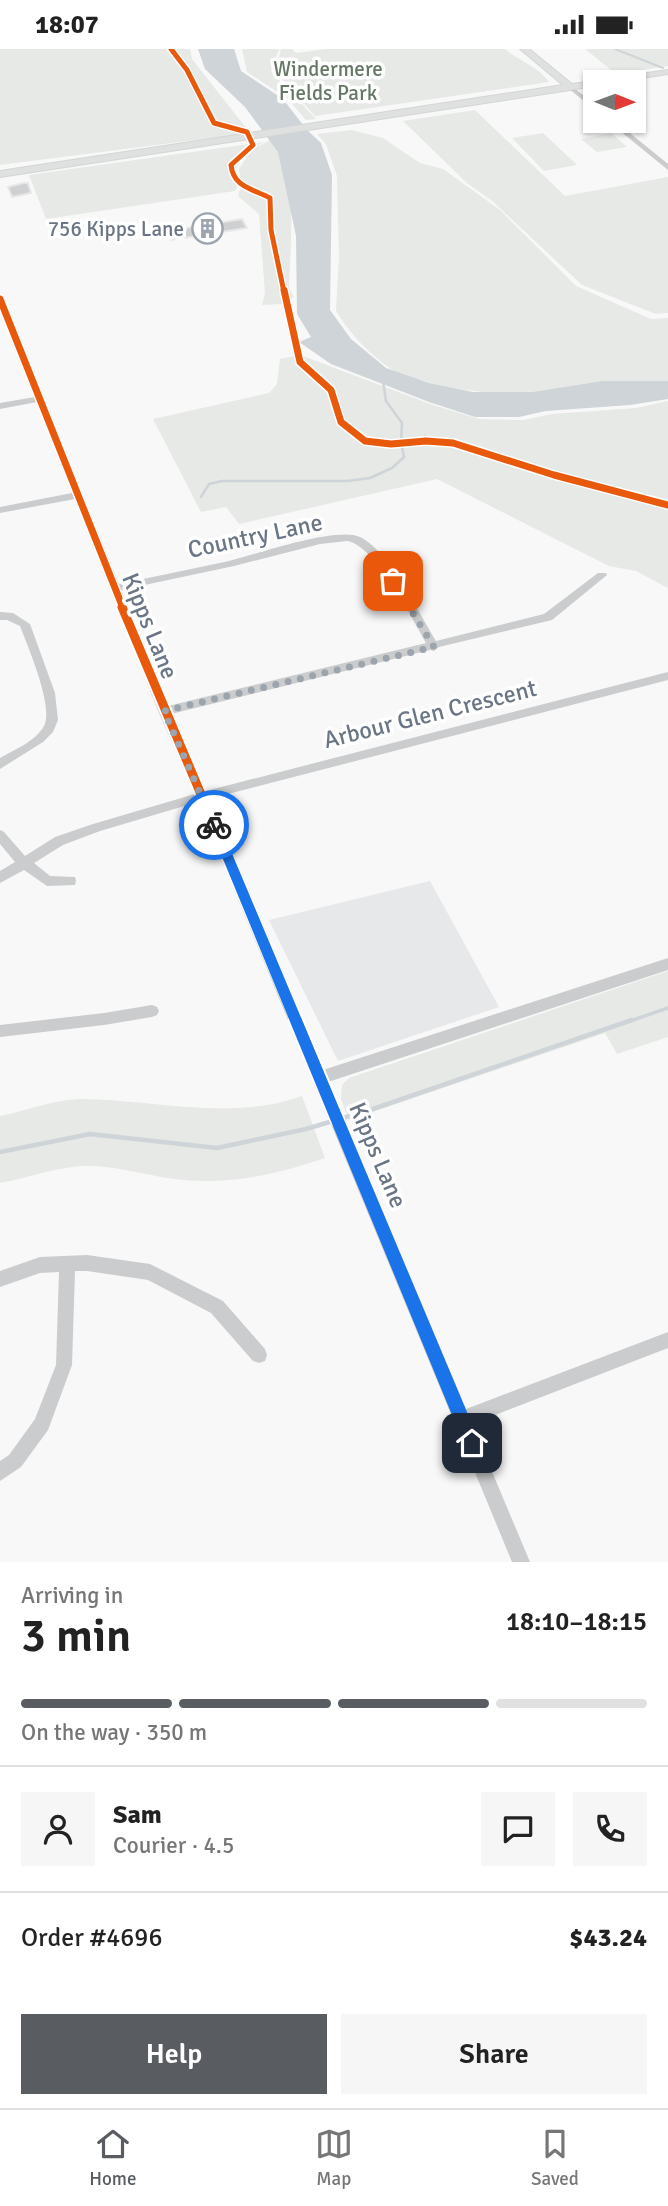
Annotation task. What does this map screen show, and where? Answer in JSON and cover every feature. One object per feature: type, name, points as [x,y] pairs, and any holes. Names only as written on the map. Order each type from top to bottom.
[{"type":"main road","points":[[524,49],[570,87]]},
{"type":"main road","points":[[646,75],[668,72]]},
{"type":"main road","points":[[0,174],[322,127],[583,85]]},
{"type":"street","points":[[570,87],[583,98]]},
{"type":"street","points":[[626,133],[668,168]]},
{"type":"street","name":"Kipps Lane","points":[[0,299],[164,711],[202,796],[521,1562]]},
{"type":"street","points":[[0,406],[40,399]]},
{"type":"street","points":[[0,510],[77,495]]},
{"type":"street","name":"Country Lane","points":[[115,588],[253,559],[316,542],[353,538],[365,544],[383,565],[434,647]]},
{"type":"street","points":[[164,711],[434,647],[552,615],[602,575]]},
{"type":"street","points":[[0,616],[9,616],[24,624],[54,711],[51,727],[36,741],[0,764]]},
{"type":"street","name":"Arbour Glen Crescent","points":[[0,878],[59,841],[97,827],[202,796],[668,676]]},
{"type":"street","points":[[0,835],[23,862],[47,881],[70,881]]},
{"type":"street","points":[[319,1078],[668,964]]},
{"type":"street","points":[[0,1031],[152,1011]]},
{"type":"street","points":[[0,1279],[40,1265],[87,1263],[149,1272],[217,1307],[259,1355]]},
{"type":"street","points":[[0,1472],[15,1461],[42,1424],[64,1365],[67,1265]]},
{"type":"street","points":[[462,1419],[668,1340]]},
{"type":"shaded area","points":[[198,49],[234,49],[241,71],[283,99],[306,129],[321,143],[332,175],[330,310],[351,339],[386,368],[429,383],[473,392],[533,392],[603,381],[668,381],[668,399],[630,405],[546,411],[519,417],[475,417],[331,364],[299,342],[311,337],[297,314],[296,236],[278,152],[245,107],[205,69]]},
{"type":"shaded area","points":[[430,881],[499,1007],[338,1061],[269,920]]},
{"type":"green space","points":[[0,49],[190,49],[192,59],[250,133],[0,165]]},
{"type":"green space","points":[[242,49],[279,49],[271,71],[316,119],[306,120],[288,99],[247,72]]},
{"type":"green space","name":"Windermere Fields Park","points":[[281,49],[292,49],[296,53],[325,49],[505,49],[540,72],[549,82],[315,116],[275,71]]},
{"type":"green space","points":[[585,49],[668,49],[668,66],[642,70],[611,70]]},
{"type":"green space","points":[[475,110],[565,196],[668,177],[668,313],[656,314],[582,285],[491,200],[468,184],[403,121]]},
{"type":"green space","points":[[351,130],[383,138],[420,163],[443,169],[500,210],[576,286],[651,319],[668,318],[668,382],[547,393],[486,392],[427,382],[400,373],[383,363],[354,336],[336,311],[339,257],[337,176],[326,144],[317,134]]},
{"type":"green space","points":[[543,133],[577,165],[544,171],[512,138]]},
{"type":"green space","points":[[611,133],[627,147],[597,152],[581,139]]},
{"type":"green space","points":[[273,139],[287,173],[290,192],[289,288],[294,297],[281,304],[262,305],[265,293],[259,214],[238,196],[241,186],[239,169],[252,149]]},
{"type":"green space","points":[[264,142],[249,149],[236,168],[239,184],[235,191],[46,219],[29,175]]},
{"type":"green space","points":[[300,355],[433,405],[479,419],[524,420],[552,414],[636,408],[668,401],[668,588],[636,571],[609,566],[437,479],[239,524],[226,507],[201,512],[153,419],[269,393],[277,384],[280,359]]},
{"type":"green space","points":[[668,971],[668,1037],[617,1054],[605,1033],[349,1120],[341,1099],[342,1085],[349,1078]]},
{"type":"green space","points":[[302,1096],[325,1158],[290,1169],[256,1177],[202,1181],[109,1167],[84,1166],[0,1183],[0,1116],[49,1103],[79,1099],[219,1108],[275,1104]]},
{"type":"building","points":[[28,183],[31,193],[12,197],[8,187]]},
{"type":"building","name":"756 Kipps Lane","points":[[242,219],[247,228],[171,240],[167,231]]},
{"type":"waterway","points":[[615,49],[663,68]]},
{"type":"waterway","points":[[201,497],[209,484],[222,481],[348,481],[370,478],[392,468],[404,457],[401,443],[402,423],[386,401],[383,381]]},
{"type":"waterway","points":[[627,1022],[668,1008]]},
{"type":"waterway","points":[[0,1152],[90,1134],[217,1148],[306,1129],[370,1110],[632,1020]]},
{"type":"cycle path","points":[[171,49],[187,70],[214,123],[247,132],[253,145],[231,165],[232,173],[239,183],[270,198],[271,230],[296,353],[300,362],[331,390],[341,422],[353,434],[365,441],[391,444],[426,441],[453,443],[554,475],[668,505]]},
{"type":"cycle path","points":[[0,299],[164,711],[337,1119]]},
{"type":"way so far","points":[[214,825],[164,711],[434,647],[393,581]]},
{"type":"place","name":"756 Kipps Lane","points":[[207,229]]},
{"type":"route","points":[[214,825],[472,1443]]}]
